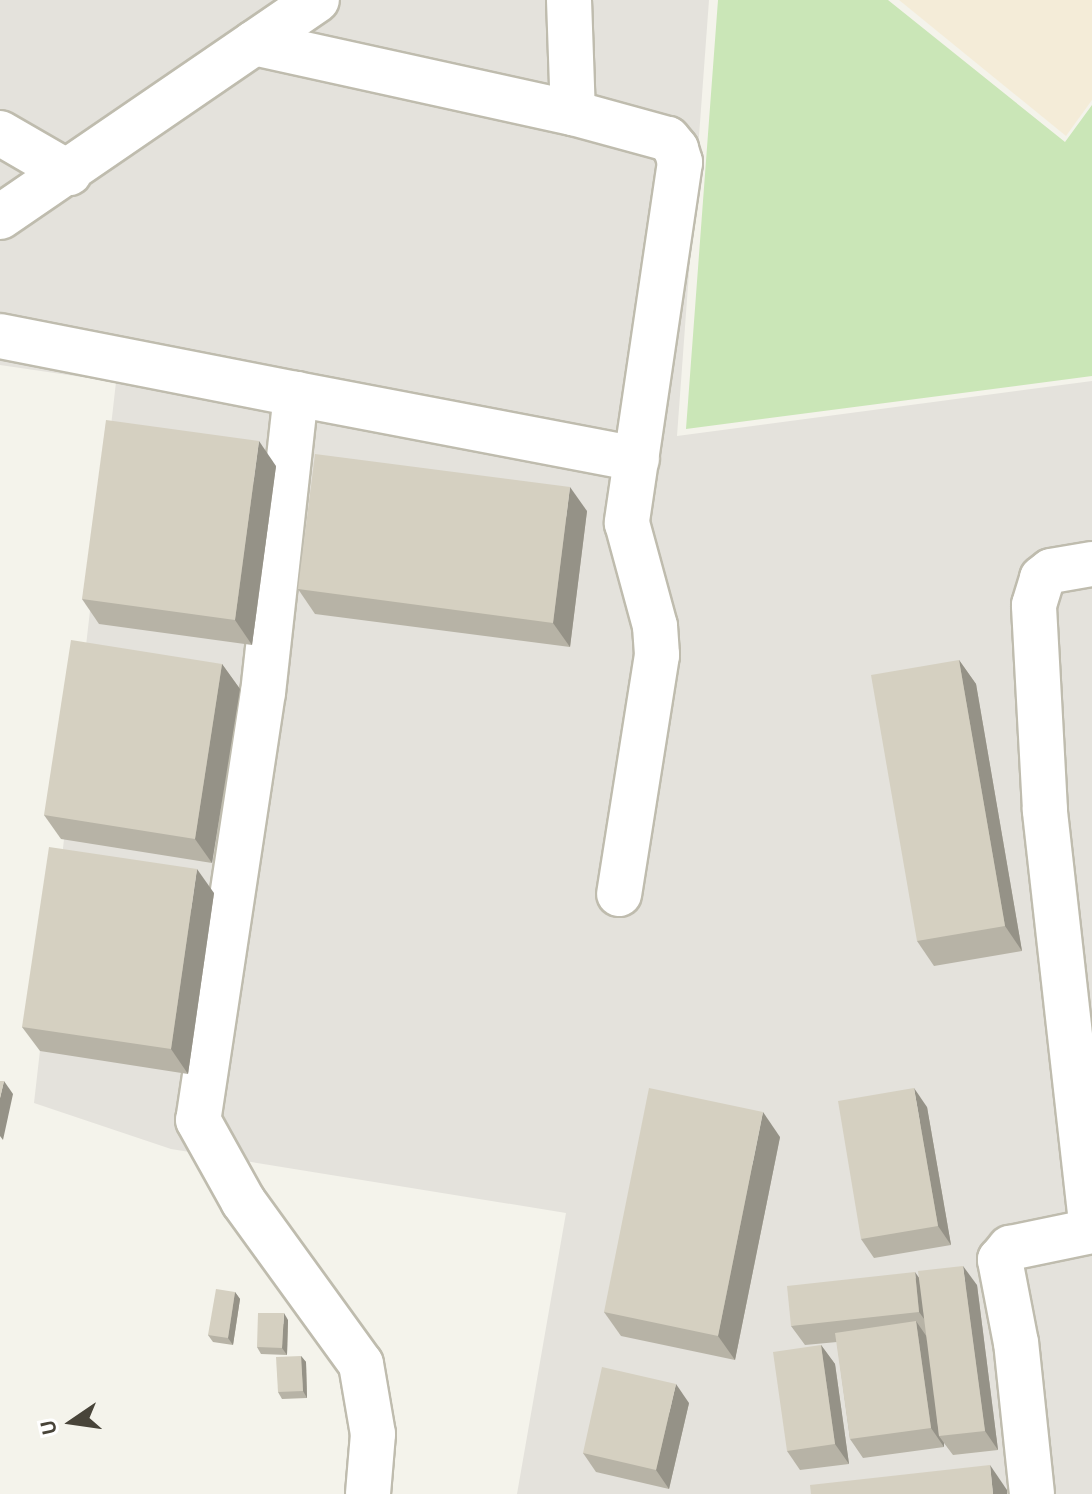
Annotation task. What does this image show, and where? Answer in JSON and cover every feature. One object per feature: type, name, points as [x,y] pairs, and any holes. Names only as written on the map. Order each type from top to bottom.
[{"type":"lane","points":[[0,217],[69,173],[317,0]]},
{"type":"lane","points":[[569,0],[573,113]]},
{"type":"lane","points":[[254,43],[573,113],[668,139],[680,162],[627,523],[655,626],[657,655],[619,894]]},
{"type":"lane","points":[[0,133],[69,173]]},
{"type":"lane","points":[[0,336],[637,459]]},
{"type":"lane","points":[[296,394],[263,692],[197,1111],[205,1136],[243,1201],[361,1364],[373,1434],[368,1494]]},
{"type":"lane","points":[[1032,1494],[1016,1343],[1000,1260],[1010,1248],[1092,1231],[1045,810],[1034,605],[1042,578],[1051,571],[1092,564]]},
{"type":"shaded area","points":[[0,0],[709,0],[677,436],[1092,381],[1092,1494],[517,1494],[566,1213],[171,1149],[34,1103],[116,382],[0,365]]},
{"type":"shaded area","points":[[899,0],[1092,0],[1092,100],[1066,136]]},
{"type":"green space","points":[[718,0],[888,0],[1065,142],[1092,105],[1092,376],[686,429]]},
{"type":"building","points":[[106,420],[259,441],[235,620],[82,599]]},
{"type":"building","points":[[315,454],[570,487],[553,623],[298,589]]},
{"type":"building","points":[[71,640],[222,664],[195,839],[44,815]]},
{"type":"building","points":[[959,660],[1005,926],[917,941],[871,675]]},
{"type":"building","points":[[49,847],[197,869],[171,1049],[22,1027]]},
{"type":"building","points":[[649,1088],[763,1112],[718,1336],[604,1312]]},
{"type":"building","points":[[914,1088],[938,1226],[861,1239],[838,1101]]},
{"type":"building","points":[[963,1266],[985,1431],[939,1436],[918,1271]]},
{"type":"building","points":[[915,1272],[919,1312],[791,1326],[787,1286]]},
{"type":"building","points":[[216,1289],[235,1292],[228,1338],[208,1335]]},
{"type":"building","points":[[258,1313],[284,1313],[282,1348],[257,1347]]},
{"type":"building","points":[[916,1321],[931,1428],[850,1439],[835,1333]]},
{"type":"building","points":[[821,1345],[835,1444],[787,1451],[773,1352]]},
{"type":"building","points":[[301,1356],[303,1391],[278,1392],[276,1357]]},
{"type":"building","points":[[602,1367],[676,1384],[656,1470],[583,1453]]},
{"type":"building","points":[[990,1465],[993,1494],[811,1494],[810,1485]]}]
